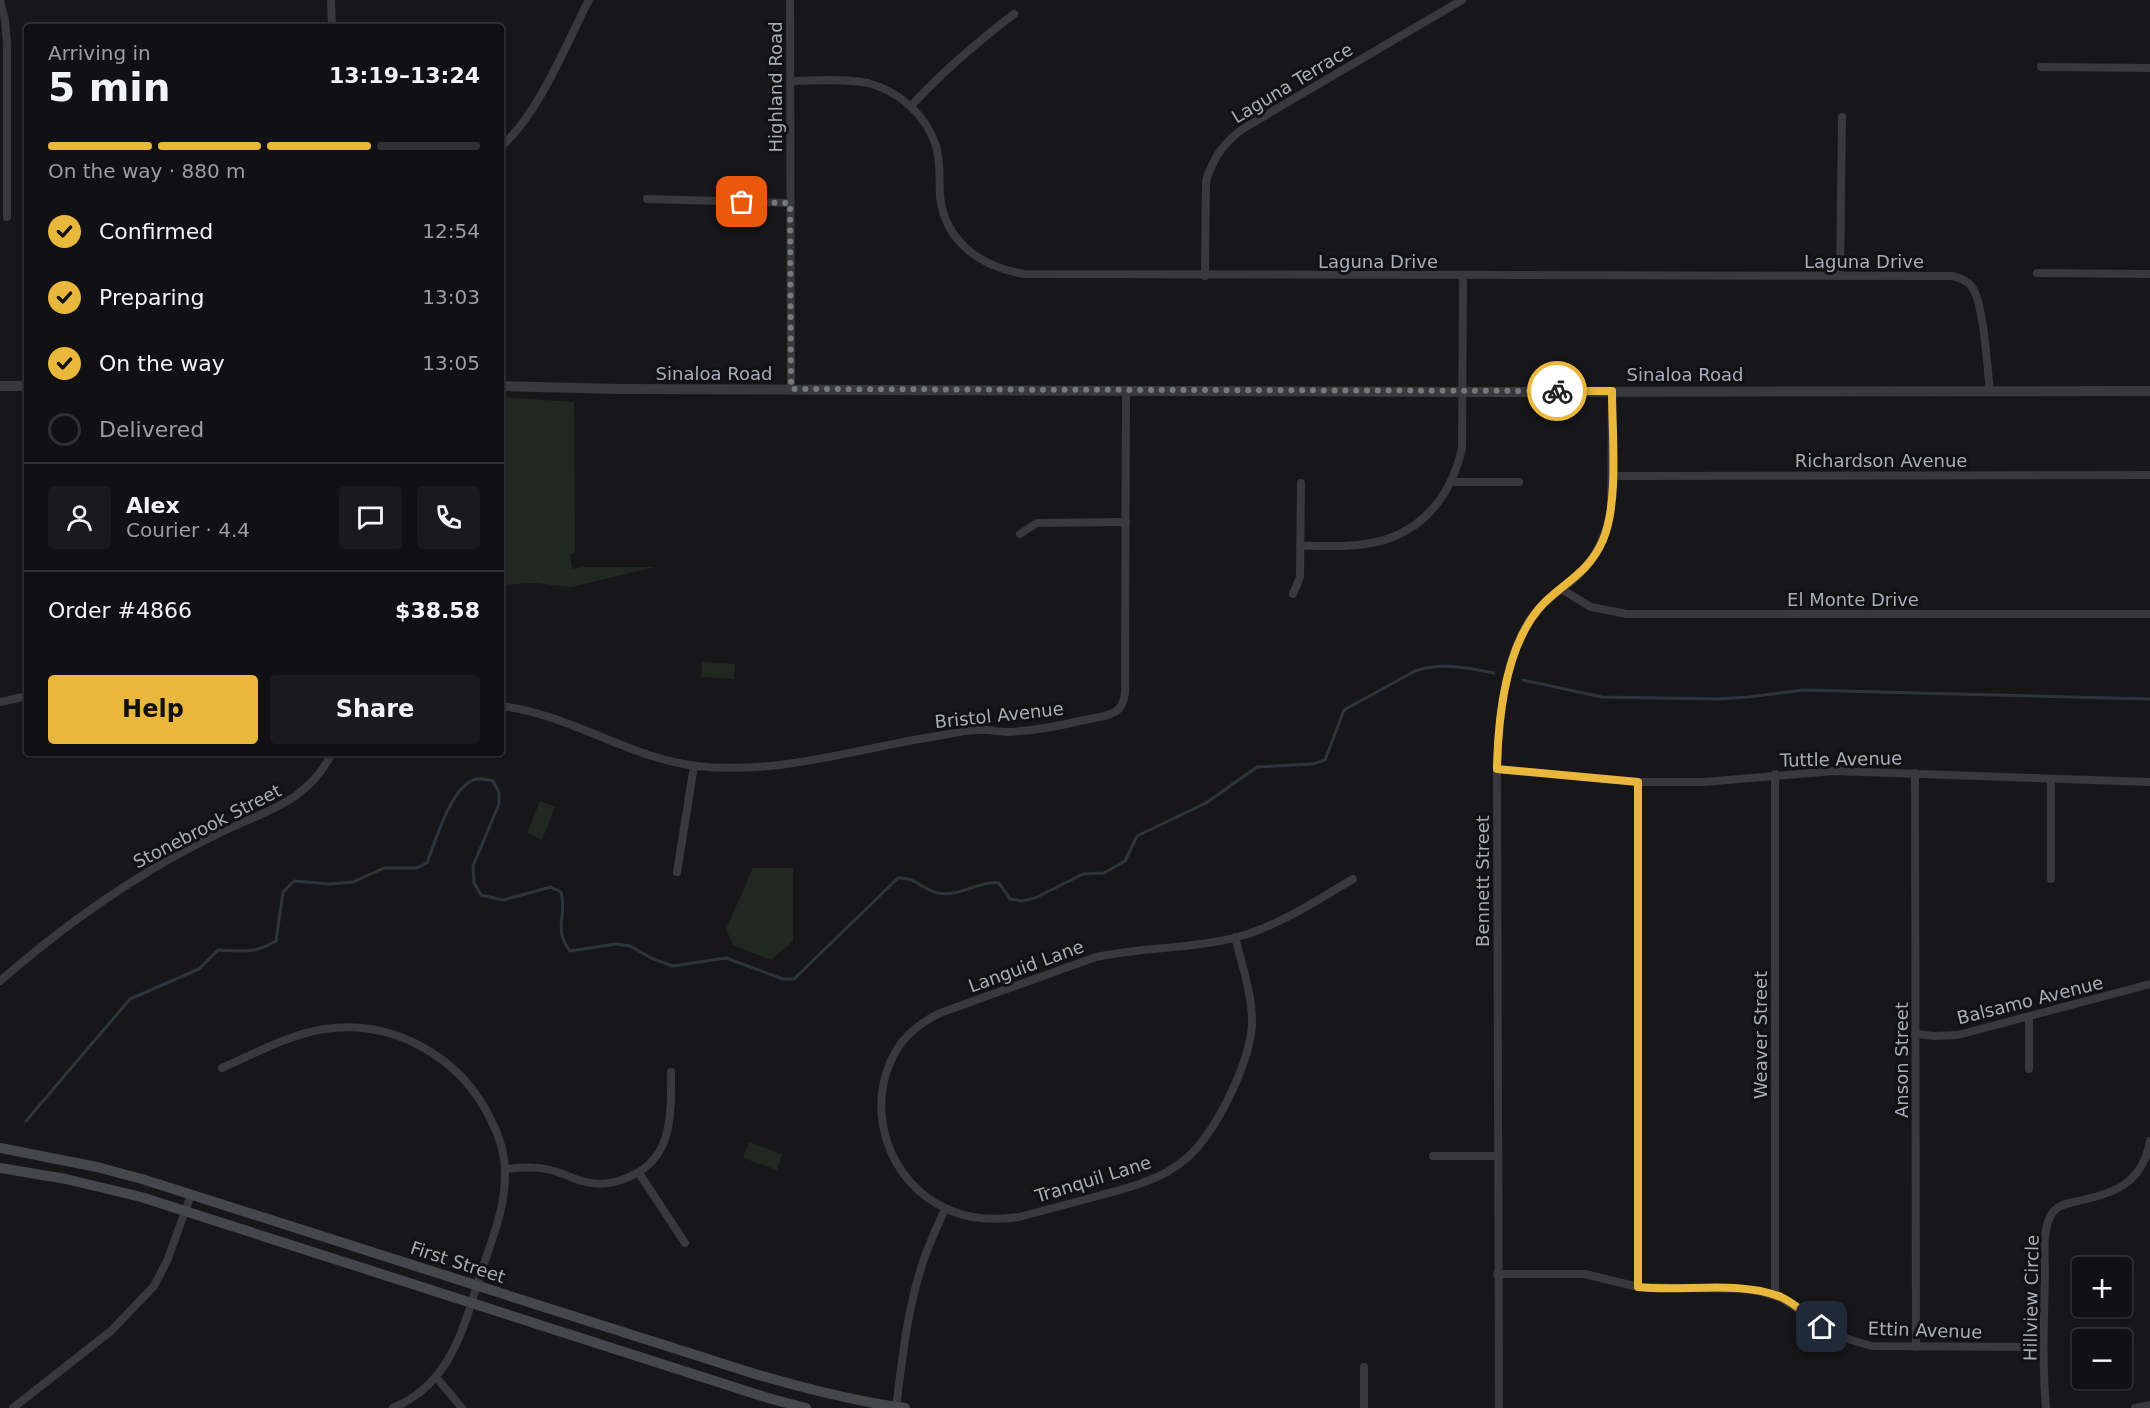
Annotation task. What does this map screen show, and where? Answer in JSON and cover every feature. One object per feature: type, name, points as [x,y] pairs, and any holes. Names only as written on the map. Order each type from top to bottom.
[{"type":"main road","name":"First Street","points":[[0,1148],[97,1167],[807,1390],[899,1408]]},
{"type":"main road","name":"First Street","points":[[0,1168],[105,1187],[768,1398],[806,1408]]},
{"type":"street","points":[[331,0],[332,24]]},
{"type":"street","points":[[504,144],[516,133],[531,112],[589,0]]},
{"type":"street","name":"Highland Road","points":[[790,0],[791,389]]},
{"type":"street","name":"Laguna Terrace","points":[[1205,276],[1206,181],[1213,162],[1224,145],[1244,128],[1462,0]]},
{"type":"street","points":[[0,1],[5,20],[7,43],[7,217]]},
{"type":"street","points":[[911,106],[971,47],[1014,14]]},
{"type":"street","points":[[2041,67],[2150,68]]},
{"type":"street","name":"Laguna Drive","points":[[790,81],[868,83],[890,91],[911,106],[926,125],[936,146],[940,198],[948,222],[963,245],[983,262],[1002,270],[1024,274],[1205,276],[1952,276],[1966,281],[1975,294],[1982,325],[1990,391]]},
{"type":"street","points":[[1840,276],[1842,117]]},
{"type":"street","points":[[647,200],[790,203]]},
{"type":"street","points":[[2037,273],[2150,274]]},
{"type":"street","points":[[1300,546],[1362,545],[1395,536],[1414,526],[1428,514],[1452,482],[1462,448],[1463,276]]},
{"type":"street","points":[[0,386],[24,386]]},
{"type":"street","name":"Sinaloa Road","points":[[504,386],[619,389],[1463,392],[2150,391]]},
{"type":"street","name":"Bristol Avenue","points":[[504,706],[556,718],[652,755],[694,766],[728,768],[761,768],[794,764],[901,742],[976,730],[1005,732],[1035,730],[1115,712],[1120,707],[1125,693],[1126,390]]},
{"type":"street","name":"Bennett Street","points":[[1499,1408],[1497,769],[1500,716],[1516,647],[1523,630],[1534,614],[1586,567],[1603,540],[1611,511],[1612,391]]},
{"type":"street","name":"Richardson Avenue","points":[[1612,476],[2150,475]]},
{"type":"street","points":[[1452,482],[1519,482]]},
{"type":"street","points":[[1293,594],[1300,577],[1300,483]]},
{"type":"street","points":[[1020,534],[1037,523],[1126,522]]},
{"type":"street","name":"El Monte Drive","points":[[1561,589],[1591,607],[1627,614],[2150,614]]},
{"type":"street","points":[[0,702],[24,697]]},
{"type":"street","name":"Stonebrook Street","points":[[0,981],[70,923],[136,879],[181,853],[282,806],[302,793],[320,775],[330,756]]},
{"type":"street","points":[[677,872],[694,766]]},
{"type":"street","name":"Tuttle Avenue","points":[[1497,769],[1638,782],[1741,780],[1775,774],[1833,771],[2150,782]]},
{"type":"street","name":"Anson Street","points":[[1915,773],[1916,1347]]},
{"type":"street","name":"Weaver Street","points":[[1775,774],[1776,1296]]},
{"type":"street","points":[[2051,779],[2051,879]]},
{"type":"street","points":[[1638,782],[1638,1287]]},
{"type":"street","name":"Languid Lane","points":[[945,1209],[923,1195],[904,1176],[891,1154],[883,1126],[881,1100],[886,1073],[896,1050],[911,1031],[940,1013],[1096,957],[1120,951],[1206,943],[1235,937],[1283,920],[1353,879]]},
{"type":"street","name":"Tranquil Lane","points":[[945,1209],[982,1219],[998,1220],[1019,1217],[1143,1184],[1169,1171],[1190,1155],[1216,1122],[1250,1044],[1251,1004],[1235,937]]},
{"type":"street","name":"Balsamo Avenue","points":[[1916,1034],[1958,1035],[2150,984]]},
{"type":"street","points":[[2029,1017],[2029,1069]]},
{"type":"street","points":[[222,1068],[292,1038],[322,1030],[364,1028],[402,1037],[443,1059],[473,1089],[486,1108],[495,1127],[506,1169],[502,1206],[456,1348],[436,1377],[419,1393],[393,1408]]},
{"type":"street","points":[[506,1169],[542,1168],[580,1181],[598,1184],[619,1182],[639,1173],[657,1156],[668,1135],[671,1117],[671,1072]]},
{"type":"street","name":"Hillview Circle","points":[[2046,1408],[2043,1347],[2046,1247],[2050,1216],[2062,1205],[2107,1195],[2126,1185],[2143,1165],[2150,1141]]},
{"type":"street","points":[[1432,1156],[1497,1156]]},
{"type":"street","points":[[639,1173],[685,1243]]},
{"type":"street","points":[[13,1408],[111,1331],[148,1292],[167,1261],[191,1195]]},
{"type":"street","points":[[899,1408],[913,1295],[923,1262],[945,1209]]},
{"type":"street","name":"Ettin Avenue","points":[[1497,1274],[1586,1274],[1638,1287],[1740,1288],[1776,1296],[1800,1309],[1822,1327],[1854,1342],[1871,1346],[2043,1347]]},
{"type":"street","points":[[1364,1367],[1364,1408]]},
{"type":"street","points":[[436,1377],[462,1408]]},
{"type":"street","points":[[2135,1408],[2150,1405]]},
{"type":"shaded area","points":[[504,397],[574,402],[575,553],[570,555],[572,569],[656,567],[571,587],[535,583],[504,585]]},
{"type":"shaded area","points":[[702,662],[735,664],[734,679],[701,677]]},
{"type":"shaded area","points":[[540,801],[555,807],[542,840],[527,833]]},
{"type":"shaded area","points":[[753,868],[793,868],[793,941],[771,960],[733,945],[726,929]]},
{"type":"shaded area","points":[[749,1142],[782,1154],[777,1170],[743,1158]]},
{"type":"waterway","points":[[26,1121],[130,999],[199,969],[218,950],[254,950],[276,941],[283,892],[294,881],[330,884],[353,882],[384,868],[417,868],[427,863],[450,806],[463,787],[474,780],[493,781],[499,792],[499,804],[473,866],[474,883],[481,895],[503,900],[551,887],[561,892],[563,900],[562,935],[570,951],[616,944],[630,946],[651,958],[673,966],[726,958],[783,979],[794,979],[898,878],[904,878],[938,893],[946,894],[983,884],[999,883],[1010,899],[1022,901],[1035,898],[1083,874],[1104,873],[1125,861],[1137,836],[1206,803],[1257,767],[1313,764],[1325,760],[1344,710],[1415,671],[1445,666],[1494,673]]},
{"type":"waterway","points":[[1523,680],[1602,697],[1716,699],[1803,690],[2150,699]]},
{"type":"way so far","points":[[742,202],[790,203],[791,389],[1557,391]]},
{"type":"route","points":[[1557,391],[1612,391],[1611,511],[1603,540],[1586,567],[1547,600],[1523,630],[1516,647],[1500,716],[1497,769],[1638,782],[1638,1287],[1654,1289],[1740,1288],[1758,1291],[1781,1298],[1800,1309],[1822,1327]]}]
